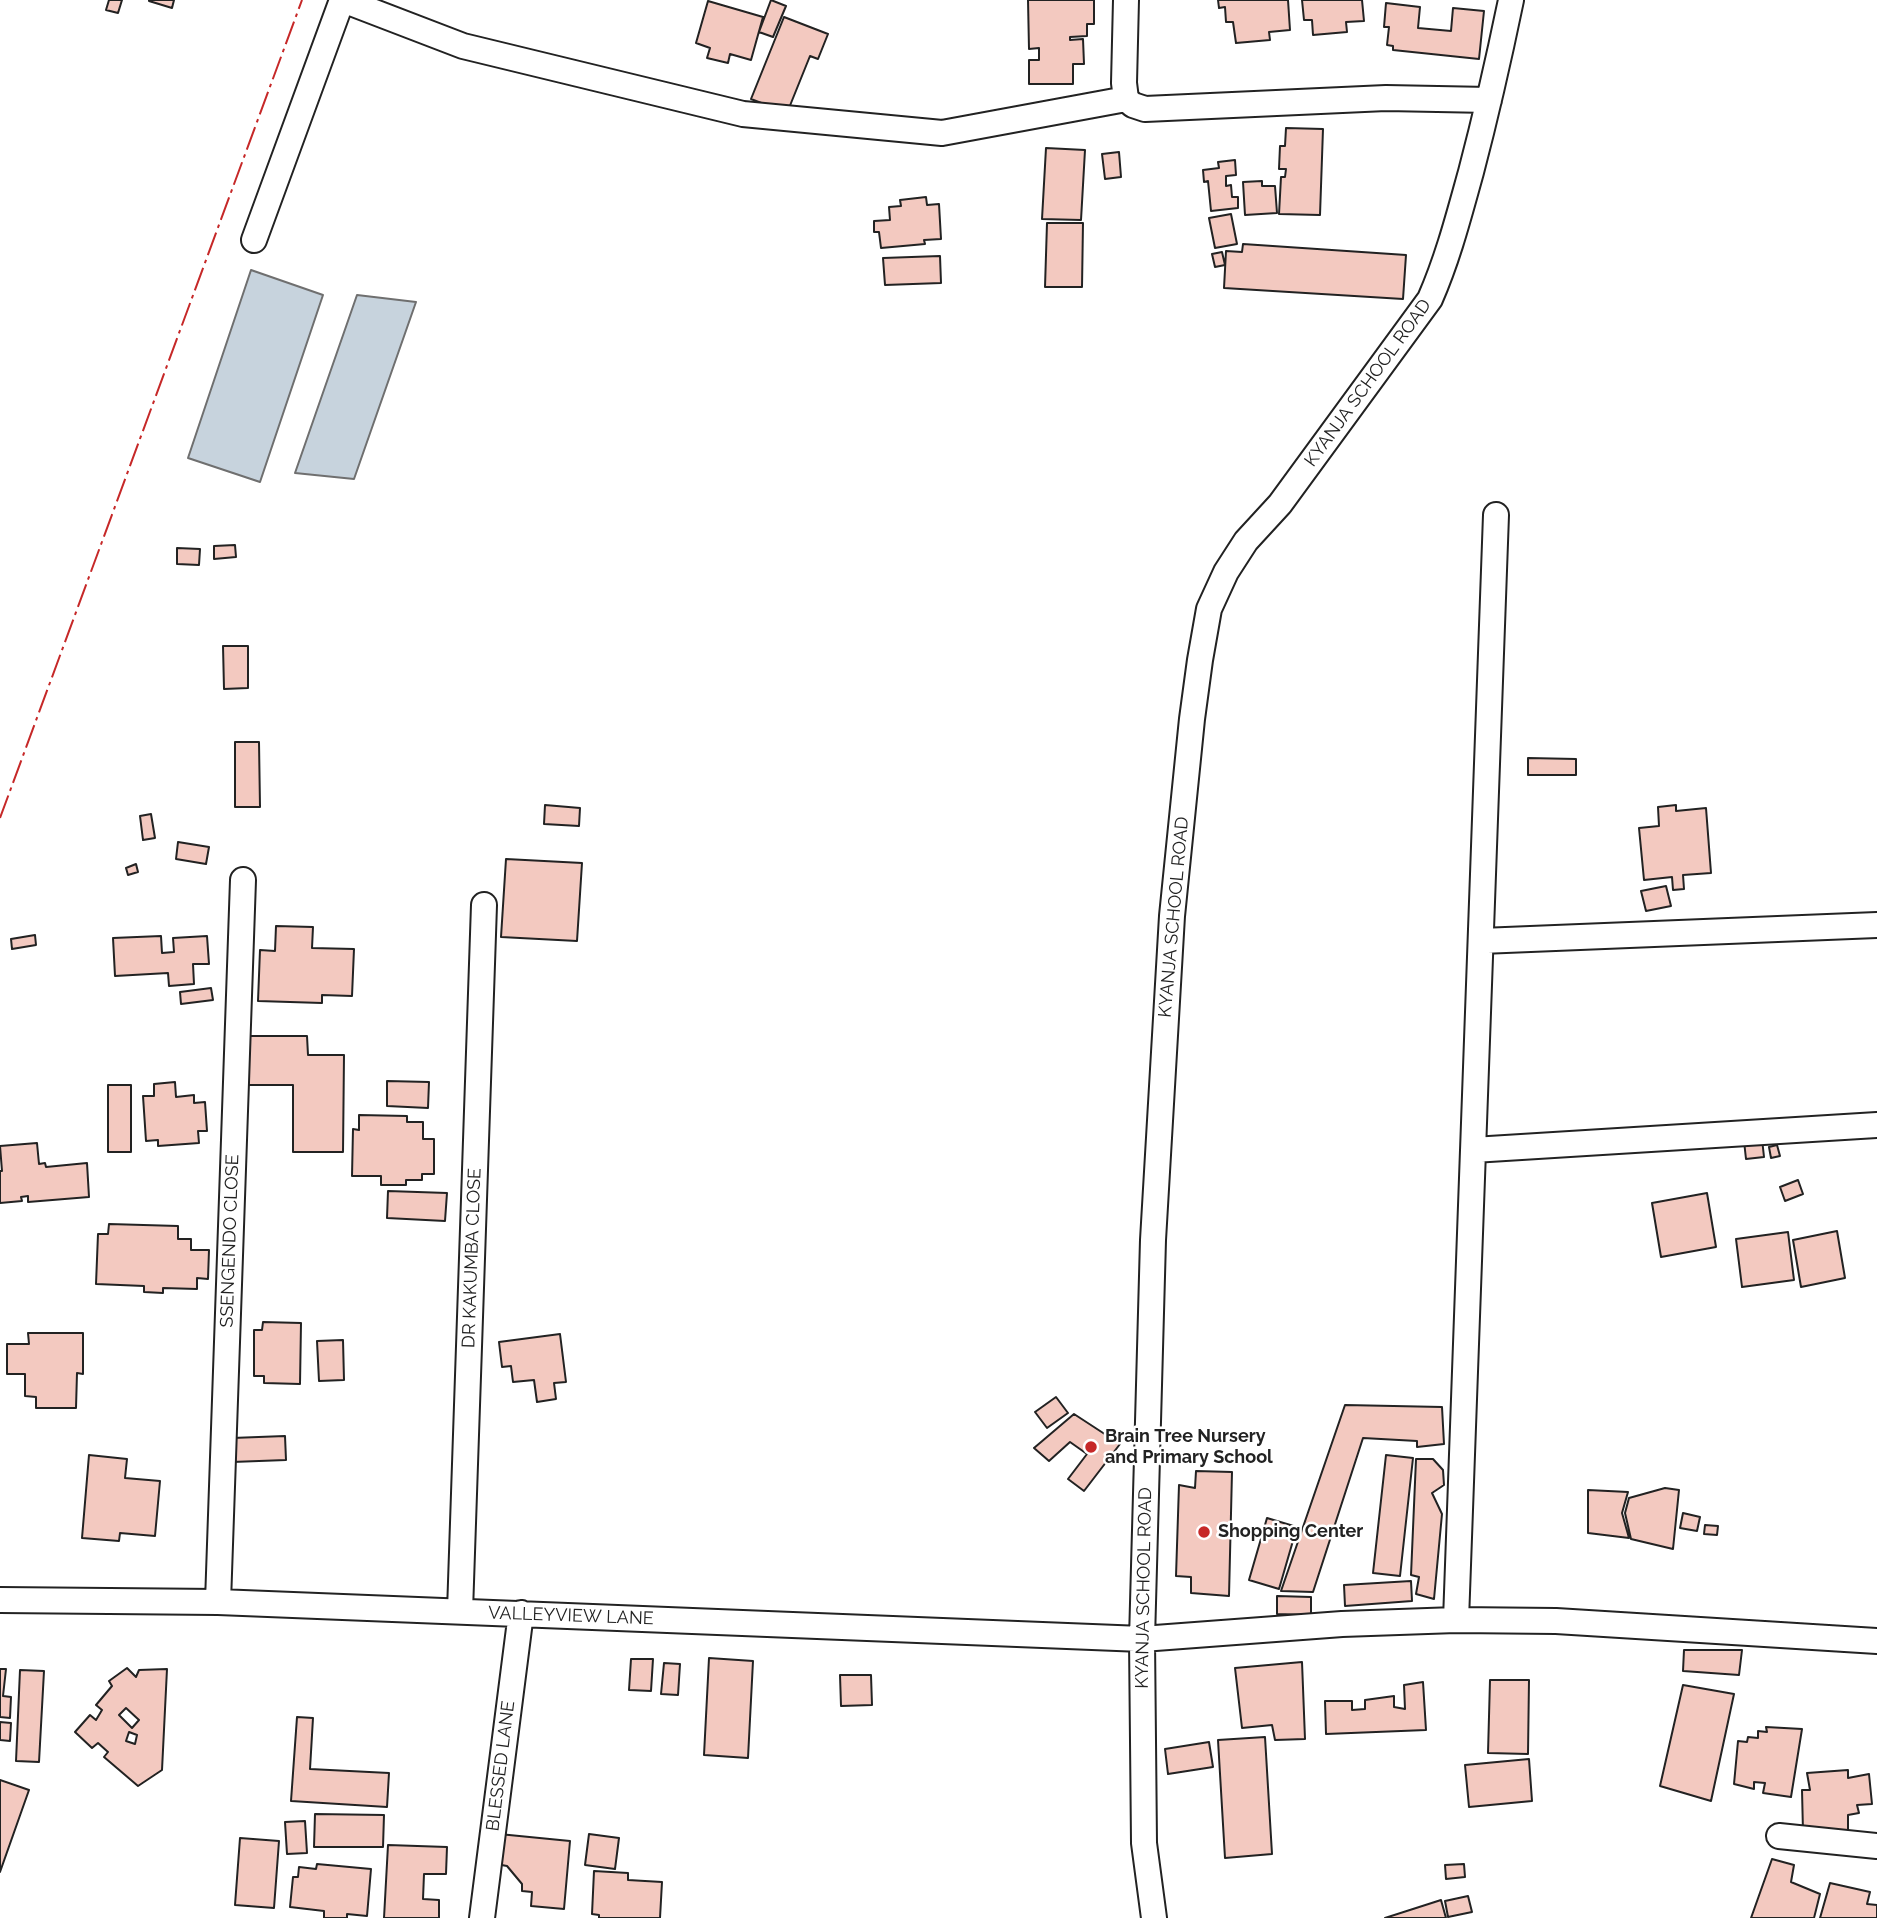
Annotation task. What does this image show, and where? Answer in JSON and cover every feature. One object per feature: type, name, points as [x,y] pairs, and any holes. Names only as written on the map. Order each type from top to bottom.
[{"type":"street","points":[[254,240],[343,0],[463,46],[743,114],[942,133],[1126,99]]},
{"type":"street","points":[[1126,0],[1126,99],[1145,109],[1386,98],[1489,100]]},
{"type":"street","name":"KYANJA SCHOOL ROAD","points":[[1154,1918],[1144,1843],[1142,1639],[1153,1240],[1172,916],[1192,719],[1209,609],[1226,572],[1246,541],[1280,504],[1430,299],[1454,234],[1489,100],[1511,0]]},
{"type":"street","points":[[1456,1620],[1496,515]]},
{"type":"street","name":"SSENGENDO CLOSE","points":[[218,1602],[243,880]]},
{"type":"street","name":"DR KAKUMBA CLOSE","points":[[460,1611],[484,905]]},
{"type":"street","points":[[1481,941],[1877,925]]},
{"type":"street","points":[[1473,1150],[1877,1125]]},
{"type":"street","name":"VALLEYVIEW LANE","points":[[0,1600],[218,1602],[1142,1639],[1342,1624],[1456,1620],[1556,1621],[1877,1641]]},
{"type":"street","name":"BLESSED LANE","points":[[482,1918],[521,1614]]},
{"type":"street","points":[[1779,1836],[1877,1846]]},
{"type":"shaded area","points":[[251,270],[323,295],[260,482],[188,458]]},
{"type":"shaded area","points":[[357,295],[416,302],[354,479],[295,473]]},
{"type":"building","points":[[109,0],[122,0],[118,13],[106,10]]},
{"type":"building","points":[[149,0],[174,0],[172,8]]},
{"type":"building","points":[[771,0],[786,6],[773,37],[759,32]]},
{"type":"building","points":[[1028,0],[1094,0],[1094,24],[1087,24],[1087,36],[1070,37],[1070,40],[1083,39],[1084,64],[1073,64],[1073,84],[1029,84],[1029,60],[1039,60],[1039,48],[1029,49]]},
{"type":"building","points":[[1218,0],[1288,0],[1290,30],[1269,32],[1270,40],[1236,43],[1233,22],[1226,22],[1225,7],[1219,8]]},
{"type":"building","points":[[1302,0],[1362,0],[1364,21],[1346,22],[1347,32],[1313,35],[1312,20],[1304,20]]},
{"type":"building","points":[[708,1],[763,17],[751,60],[730,54],[728,63],[707,58],[710,48],[696,43]]},
{"type":"building","points":[[1386,3],[1420,7],[1418,28],[1451,31],[1453,8],[1484,11],[1479,59],[1393,50],[1393,46],[1387,45],[1389,27],[1384,27]]},
{"type":"building","points":[[784,17],[828,34],[818,59],[810,56],[787,113],[751,99]]},
{"type":"building","points":[[1286,128],[1323,129],[1320,215],[1279,214],[1281,177],[1285,177],[1286,169],[1279,169],[1280,146],[1285,146]]},
{"type":"building","points":[[1046,148],[1085,150],[1081,220],[1042,219]]},
{"type":"building","points":[[1119,152],[1121,177],[1105,179],[1102,154]]},
{"type":"building","points":[[1235,160],[1236,175],[1226,176],[1226,186],[1231,185],[1232,197],[1238,197],[1238,208],[1211,211],[1208,181],[1204,182],[1203,170],[1219,168],[1218,162]]},
{"type":"building","points":[[1262,181],[1262,186],[1275,186],[1277,213],[1245,215],[1243,182]]},
{"type":"building","points":[[926,197],[927,205],[939,204],[941,239],[924,240],[925,244],[881,248],[879,232],[874,232],[874,221],[890,220],[889,207],[901,206],[900,200]]},
{"type":"building","points":[[1231,214],[1237,244],[1215,248],[1209,218]]},
{"type":"building","points":[[1047,223],[1083,223],[1082,287],[1045,287]]},
{"type":"building","points":[[1243,244],[1406,255],[1403,299],[1224,288],[1226,251],[1242,252]]},
{"type":"building","points":[[1222,252],[1225,265],[1215,267],[1212,254]]},
{"type":"building","points":[[940,256],[941,283],[885,285],[883,258]]},
{"type":"building","points":[[235,545],[236,557],[214,559],[214,546]]},
{"type":"building","points":[[177,548],[200,549],[199,565],[177,564]]},
{"type":"building","points":[[223,646],[248,646],[248,688],[224,689]]},
{"type":"building","points":[[235,742],[259,742],[260,807],[235,807]]},
{"type":"building","points":[[1528,758],[1576,759],[1576,775],[1528,775]]},
{"type":"building","points":[[545,805],[580,808],[579,826],[544,824]]},
{"type":"building","points":[[1676,805],[1676,811],[1706,808],[1711,873],[1683,875],[1684,889],[1673,890],[1672,877],[1644,880],[1639,828],[1659,826],[1658,807]]},
{"type":"building","points":[[151,814],[155,838],[143,840],[140,816]]},
{"type":"building","points":[[178,842],[209,847],[206,864],[176,859]]},
{"type":"building","points":[[506,859],[582,863],[577,941],[501,937]]},
{"type":"building","points":[[136,864],[138,872],[128,875],[126,868]]},
{"type":"building","points":[[1666,886],[1671,906],[1646,911],[1641,891]]},
{"type":"building","points":[[276,926],[313,927],[312,948],[354,949],[352,996],[322,995],[322,1003],[258,1001],[260,950],[275,951]]},
{"type":"building","points":[[35,935],[36,945],[12,949],[11,939]]},
{"type":"building","points":[[161,936],[162,953],[174,952],[173,938],[207,936],[209,964],[193,964],[194,984],[169,986],[168,973],[115,976],[113,938]]},
{"type":"building","points":[[211,988],[213,1000],[181,1004],[180,992]]},
{"type":"building","points":[[246,1036],[307,1036],[308,1055],[344,1055],[343,1152],[293,1152],[293,1085],[246,1085]]},
{"type":"building","points":[[387,1081],[429,1082],[428,1108],[387,1106]]},
{"type":"building","points":[[175,1082],[176,1097],[194,1095],[194,1103],[205,1102],[207,1131],[198,1131],[199,1143],[158,1146],[158,1140],[146,1141],[143,1096],[154,1096],[154,1084]]},
{"type":"building","points":[[108,1085],[131,1085],[131,1152],[108,1152]]},
{"type":"building","points":[[359,1115],[407,1116],[407,1122],[423,1122],[423,1139],[434,1139],[434,1174],[422,1174],[422,1180],[406,1180],[406,1185],[381,1185],[381,1176],[352,1176],[353,1129],[359,1130]]},
{"type":"building","points":[[1762,1139],[1764,1157],[1746,1159],[1744,1141]]},
{"type":"building","points":[[37,1143],[39,1164],[45,1163],[46,1167],[87,1163],[89,1197],[28,1202],[28,1196],[21,1197],[22,1201],[0,1203],[0,1146]]},
{"type":"building","points":[[1777,1145],[1780,1156],[1771,1158],[1769,1147]]},
{"type":"building","points":[[1798,1180],[1803,1194],[1785,1201],[1780,1187]]},
{"type":"building","points":[[388,1191],[447,1193],[445,1221],[387,1218]]},
{"type":"building","points":[[1707,1193],[1716,1247],[1661,1257],[1652,1203]]},
{"type":"building","points":[[109,1224],[178,1226],[178,1239],[191,1239],[191,1250],[209,1250],[208,1279],[197,1278],[197,1289],[163,1288],[163,1293],[144,1292],[144,1286],[96,1284],[98,1234],[108,1234]]},
{"type":"building","points":[[1837,1231],[1845,1278],[1801,1287],[1793,1240]]},
{"type":"building","points":[[1788,1232],[1794,1280],[1742,1287],[1736,1239]]},
{"type":"building","points":[[263,1322],[301,1323],[300,1384],[264,1383],[264,1376],[254,1376],[254,1330],[262,1330]]},
{"type":"building","points":[[28,1333],[83,1333],[83,1374],[77,1373],[76,1408],[36,1408],[36,1397],[25,1396],[25,1374],[7,1374],[7,1344],[29,1344]]},
{"type":"building","points":[[560,1334],[566,1382],[554,1383],[556,1399],[537,1402],[534,1380],[513,1382],[511,1366],[502,1367],[499,1342]]},
{"type":"building","points":[[343,1340],[344,1380],[319,1381],[317,1341]]},
{"type":"building","points":[[1056,1397],[1068,1413],[1047,1428],[1035,1412]]},
{"type":"building","points":[[1345,1405],[1442,1407],[1444,1444],[1417,1447],[1417,1441],[1363,1438],[1313,1592],[1281,1591]]},
{"type":"building","points":[[1074,1414],[1120,1444],[1084,1491],[1068,1479],[1087,1454],[1070,1442],[1049,1461],[1034,1448]]},
{"type":"building","points":[[285,1436],[286,1460],[232,1462],[232,1438]]},
{"type":"building","points":[[89,1455],[127,1459],[125,1478],[160,1481],[155,1536],[120,1533],[119,1541],[82,1538]]},
{"type":"building","points":[[1386,1455],[1413,1458],[1400,1576],[1373,1573]]},
{"type":"building","points":[[1416,1459],[1433,1459],[1443,1470],[1444,1485],[1432,1493],[1442,1514],[1434,1599],[1416,1594],[1419,1577],[1411,1575]]},
{"type":"building","name":"Shopping Center","points":[[1196,1471],[1232,1472],[1229,1596],[1191,1593],[1191,1577],[1176,1576],[1179,1485],[1195,1488]]},
{"type":"building","points":[[1665,1488],[1679,1490],[1673,1549],[1631,1539],[1625,1513],[1629,1498]]},
{"type":"building","points":[[1588,1490],[1628,1492],[1622,1513],[1629,1538],[1588,1533]]},
{"type":"building","points":[[1683,1513],[1700,1517],[1697,1531],[1680,1528]]},
{"type":"building","points":[[1267,1518],[1297,1527],[1279,1589],[1249,1580]]},
{"type":"building","points":[[1705,1525],[1718,1526],[1717,1535],[1704,1534]]},
{"type":"building","points":[[1411,1581],[1412,1601],[1345,1606],[1344,1585]]},
{"type":"building","points":[[1277,1596],[1311,1597],[1311,1615],[1277,1614]]},
{"type":"building","points":[[1684,1650],[1742,1650],[1739,1675],[1683,1671]]},
{"type":"building","points":[[709,1658],[753,1661],[748,1758],[704,1755]]},
{"type":"building","points":[[631,1659],[653,1659],[651,1691],[629,1690]]},
{"type":"building","points":[[1302,1662],[1305,1739],[1275,1740],[1272,1725],[1242,1728],[1235,1668]]},
{"type":"building","points":[[664,1663],[680,1664],[678,1695],[661,1694]]},
{"type":"building","points":[[127,1668],[136,1677],[139,1670],[167,1669],[162,1770],[138,1786],[104,1757],[108,1752],[98,1743],[92,1748],[75,1732],[90,1715],[96,1720],[102,1710],[96,1705],[112,1686],[109,1681]],"holes":[[[126,1708],[139,1720],[132,1728],[119,1715]],[[129,1732],[137,1735],[135,1744],[126,1741]]]},
{"type":"building","points":[[0,1669],[6,1669],[3,1696],[11,1697],[10,1718],[0,1717]]},
{"type":"building","points":[[20,1670],[44,1671],[39,1762],[16,1761]]},
{"type":"building","points":[[840,1675],[871,1675],[872,1705],[841,1706]]},
{"type":"building","points":[[1490,1680],[1529,1680],[1528,1754],[1488,1753]]},
{"type":"building","points":[[1423,1682],[1426,1730],[1326,1734],[1325,1701],[1352,1701],[1352,1710],[1365,1709],[1365,1700],[1394,1696],[1394,1707],[1405,1709],[1404,1685]]},
{"type":"building","points":[[1683,1685],[1734,1694],[1711,1801],[1660,1786]]},
{"type":"building","points":[[297,1717],[313,1718],[310,1769],[389,1773],[387,1807],[291,1801]]},
{"type":"building","points":[[0,1722],[11,1723],[10,1741],[0,1740]]},
{"type":"building","points":[[1766,1727],[1802,1729],[1791,1797],[1763,1793],[1765,1783],[1754,1782],[1754,1789],[1734,1784],[1738,1741],[1747,1742],[1748,1737],[1758,1738],[1758,1731],[1767,1732]]},
{"type":"building","points":[[1265,1737],[1272,1854],[1225,1858],[1218,1740]]},
{"type":"building","points":[[1209,1742],[1213,1767],[1168,1774],[1165,1749]]},
{"type":"building","points":[[1529,1759],[1532,1801],[1469,1807],[1465,1765]]},
{"type":"building","points":[[1848,1770],[1848,1778],[1869,1774],[1872,1804],[1857,1805],[1859,1813],[1848,1815],[1848,1831],[1803,1832],[1802,1790],[1810,1790],[1807,1773]]},
{"type":"building","points":[[0,1780],[29,1790],[0,1872]]},
{"type":"building","points":[[315,1814],[384,1815],[383,1847],[314,1847]]},
{"type":"building","points":[[305,1821],[307,1853],[287,1854],[285,1822]]},
{"type":"building","points":[[499,1834],[570,1841],[564,1909],[531,1906],[532,1892],[522,1891],[522,1884],[507,1866],[496,1864]]},
{"type":"building","points":[[589,1834],[619,1838],[615,1869],[585,1865]]},
{"type":"building","points":[[240,1838],[279,1841],[274,1908],[235,1905]]},
{"type":"building","points":[[388,1845],[447,1847],[446,1874],[424,1874],[423,1899],[439,1900],[439,1918],[384,1918]]},
{"type":"building","points":[[1772,1859],[1794,1865],[1791,1882],[1820,1894],[1814,1918],[1751,1918]]},
{"type":"building","points":[[317,1864],[371,1869],[367,1916],[347,1914],[347,1918],[324,1918],[324,1911],[290,1907],[293,1877],[298,1877],[299,1867],[316,1869]]},
{"type":"building","points":[[1464,1864],[1465,1877],[1446,1879],[1445,1865]]},
{"type":"building","points":[[594,1871],[628,1873],[628,1880],[662,1882],[660,1918],[599,1918],[599,1915],[592,1914]]},
{"type":"building","points":[[1830,1883],[1870,1892],[1867,1904],[1877,1905],[1877,1918],[1820,1918]]},
{"type":"building","points":[[1468,1896],[1472,1912],[1448,1917],[1445,1901]]},
{"type":"building","points":[[1441,1900],[1446,1918],[1385,1918]]},
{"type":"power","points":[[0,818],[302,0]]},
{"type":"place","name":"Brain Tree Nursery and Primary School","points":[[1091,1447]]},
{"type":"place","name":"Shopping Center","points":[[1204,1532]]}]
